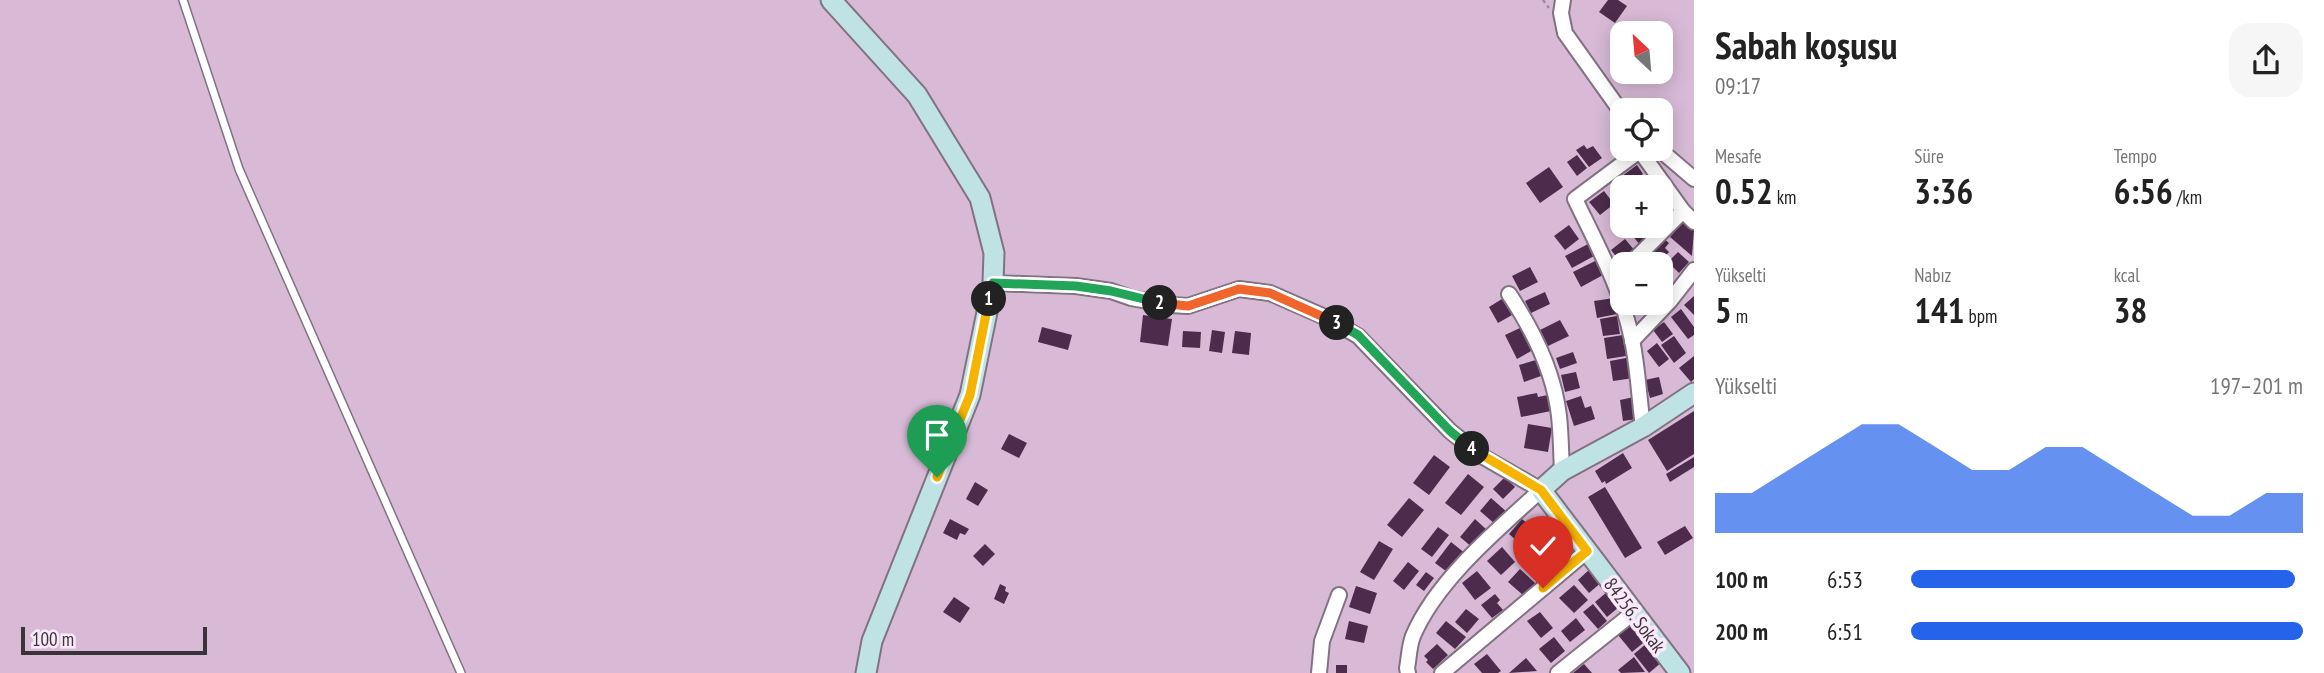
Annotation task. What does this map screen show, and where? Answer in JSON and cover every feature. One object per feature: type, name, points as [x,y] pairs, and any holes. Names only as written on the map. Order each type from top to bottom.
[{"type":"street","points":[[831,0],[917,95],[980,198],[994,253],[993,283],[970,395],[872,640],[866,673]]},
{"type":"street","points":[[1563,0],[1561,13],[1565,33],[1611,98]]},
{"type":"street","points":[[1610,262],[1574,199],[1626,161]]},
{"type":"street","points":[[1649,161],[1683,211],[1694,222]]},
{"type":"street","points":[[1673,161],[1694,179]]},
{"type":"street","points":[[1642,252],[1683,211]]},
{"type":"street","points":[[1632,341],[1670,301],[1694,270]]},
{"type":"street","points":[[993,283],[1088,288],[1111,291],[1131,298],[1188,306],[1239,289],[1270,293],[1358,335],[1450,431],[1480,455],[1541,490]]},
{"type":"street","points":[[1509,294],[1528,324],[1544,358],[1559,413],[1562,471]]},
{"type":"street","points":[[1626,315],[1643,427]]},
{"type":"street","points":[[1408,673],[1412,638],[1432,601],[1485,541],[1562,471],[1643,427],[1694,394]]},
{"type":"street","name":"84256. Sokak","points":[[1541,490],[1633,613],[1671,670]]},
{"type":"street","points":[[1442,673],[1587,551]]},
{"type":"street","points":[[1319,673],[1322,641],[1339,595]]},
{"type":"street","points":[[1558,673],[1633,613]]},
{"type":"lane","points":[[183,0],[239,169],[461,673]]},
{"type":"shaded area","points":[[0,0],[1694,0],[1694,673],[0,673]]},
{"type":"building","points":[[1608,0],[1618,0],[1627,6],[1616,21],[1599,12]]},
{"type":"building","points":[[1584,145],[1587,149],[1593,146],[1602,158],[1589,167],[1576,150]]},
{"type":"building","points":[[1577,155],[1587,168],[1577,176],[1567,162]]},
{"type":"building","points":[[1637,165],[1643,174],[1642,175],[1623,175]]},
{"type":"building","points":[[1549,167],[1563,187],[1540,203],[1526,183]]},
{"type":"building","points":[[1604,191],[1610,199],[1610,207],[1600,215],[1589,202]]},
{"type":"building","points":[[1684,221],[1694,230],[1692,256],[1671,238]]},
{"type":"building","points":[[1569,225],[1579,239],[1565,250],[1554,236]]},
{"type":"building","points":[[1634,238],[1645,238],[1641,246]]},
{"type":"building","points":[[1663,238],[1669,243],[1665,248],[1669,252],[1651,252]]},
{"type":"building","points":[[1625,239],[1636,252],[1613,252],[1611,250]]},
{"type":"building","points":[[1588,244],[1594,256],[1572,268],[1565,256]]},
{"type":"building","points":[[1678,252],[1689,262],[1679,273],[1673,267],[1673,257]]},
{"type":"building","points":[[1595,261],[1603,275],[1581,287],[1573,272]]},
{"type":"building","points":[[1530,267],[1538,282],[1520,291],[1512,276]]},
{"type":"building","points":[[1545,292],[1550,304],[1531,313],[1525,301]]},
{"type":"building","points":[[1694,296],[1694,315],[1684,305]]},
{"type":"building","points":[[1502,299],[1512,315],[1498,323],[1489,307]]},
{"type":"building","points":[[1610,299],[1612,315],[1597,318],[1594,301]]},
{"type":"building","points":[[1681,309],[1694,327],[1694,335],[1688,339],[1671,317]]},
{"type":"building","points":[[1143,315],[1172,319],[1168,346],[1140,342]]},
{"type":"building","points":[[1617,316],[1620,334],[1603,336],[1600,319]]},
{"type":"building","points":[[1560,320],[1569,336],[1548,346],[1540,330]]},
{"type":"building","points":[[1664,322],[1673,334],[1662,342],[1653,330]]},
{"type":"building","points":[[1042,327],[1072,335],[1068,350],[1038,342]]},
{"type":"building","points":[[1522,327],[1533,350],[1517,359],[1505,335]]},
{"type":"building","points":[[1212,330],[1225,332],[1222,353],[1209,351]]},
{"type":"building","points":[[1183,331],[1201,332],[1200,348],[1182,347]]},
{"type":"building","points":[[1235,331],[1251,333],[1249,355],[1232,353]]},
{"type":"building","points":[[1623,335],[1626,356],[1607,359],[1604,338]]},
{"type":"building","points":[[1674,336],[1686,353],[1674,363],[1661,345]]},
{"type":"building","points":[[1657,343],[1669,359],[1659,367],[1647,351]]},
{"type":"building","points":[[1573,352],[1577,363],[1560,369],[1556,358]]},
{"type":"building","points":[[1694,356],[1694,379],[1691,382],[1679,368]]},
{"type":"building","points":[[1631,357],[1634,378],[1613,381],[1610,361]]},
{"type":"building","points":[[1536,360],[1541,376],[1524,382],[1519,365]]},
{"type":"building","points":[[1576,372],[1580,388],[1565,392],[1561,375]]},
{"type":"building","points":[[1659,377],[1663,394],[1650,398],[1645,380]]},
{"type":"building","points":[[1537,393],[1538,397],[1548,395],[1551,411],[1521,417],[1517,397]]},
{"type":"building","points":[[1581,396],[1585,408],[1591,406],[1595,419],[1574,426],[1566,401]]},
{"type":"building","points":[[1634,397],[1637,419],[1623,421],[1620,400]]},
{"type":"building","points":[[1694,411],[1694,454],[1667,471],[1648,440]]},
{"type":"building","points":[[1528,424],[1552,428],[1548,452],[1524,448]]},
{"type":"building","points":[[1009,434],[1027,443],[1019,458],[1001,449]]},
{"type":"building","points":[[1623,453],[1632,468],[1606,484],[1605,481],[1602,483],[1595,471]]},
{"type":"building","points":[[1434,455],[1450,467],[1429,495],[1413,483]]},
{"type":"building","points":[[1694,457],[1694,467],[1670,482],[1666,474]]},
{"type":"building","points":[[1468,474],[1484,487],[1461,515],[1445,503]]},
{"type":"building","points":[[1505,477],[1515,487],[1503,499],[1493,489]]},
{"type":"building","points":[[975,482],[988,490],[978,506],[966,499]]},
{"type":"building","points":[[1605,487],[1642,548],[1625,558],[1588,497]]},
{"type":"building","points":[[1409,498],[1424,510],[1402,537],[1387,525]]},
{"type":"building","points":[[1491,498],[1507,512],[1496,525],[1480,511]]},
{"type":"building","points":[[950,519],[969,529],[965,535],[960,533],[957,540],[943,533]]},
{"type":"building","points":[[1475,519],[1488,531],[1473,548],[1460,537]]},
{"type":"building","points":[[1522,519],[1536,531],[1523,546],[1509,534]]},
{"type":"building","points":[[1685,526],[1693,538],[1665,555],[1657,542]]},
{"type":"building","points":[[1438,527],[1449,535],[1432,557],[1421,549]]},
{"type":"building","points":[[1379,541],[1393,549],[1374,580],[1360,572]]},
{"type":"building","points":[[1451,542],[1466,554],[1450,574],[1435,563]]},
{"type":"building","points":[[985,544],[995,554],[983,566],[973,556]]},
{"type":"building","points":[[1502,547],[1515,562],[1501,575],[1487,561]]},
{"type":"building","points":[[1538,556],[1555,570],[1545,582],[1528,568]]},
{"type":"building","points":[[1408,562],[1419,571],[1404,590],[1393,581]]},
{"type":"building","points":[[1591,568],[1603,581],[1589,593],[1578,580]]},
{"type":"building","points":[[1520,569],[1535,583],[1524,596],[1508,582]]},
{"type":"building","points":[[1477,571],[1491,588],[1475,600],[1462,583]]},
{"type":"building","points":[[1426,572],[1434,578],[1424,591],[1416,585]]},
{"type":"building","points":[[1000,584],[1006,587],[1005,591],[1009,593],[1004,604],[994,599]]},
{"type":"building","points":[[1574,585],[1588,600],[1574,613],[1559,598]]},
{"type":"building","points":[[1356,586],[1377,593],[1370,614],[1349,607]]},
{"type":"building","points":[[1607,592],[1619,607],[1607,617],[1595,602]]},
{"type":"building","points":[[1495,594],[1500,600],[1497,603],[1503,610],[1492,618],[1481,605]]},
{"type":"building","points":[[954,597],[970,608],[960,623],[943,612]]},
{"type":"building","points":[[1593,604],[1607,621],[1598,629],[1583,612]]},
{"type":"building","points":[[1466,609],[1479,619],[1467,633],[1455,622]]},
{"type":"building","points":[[1540,612],[1553,628],[1541,638],[1527,621]]},
{"type":"building","points":[[1576,618],[1585,630],[1570,642],[1561,631]]},
{"type":"building","points":[[1349,621],[1368,626],[1364,643],[1345,639]]},
{"type":"building","points":[[1446,621],[1466,637],[1455,649],[1436,633]]},
{"type":"building","points":[[1634,622],[1648,639],[1632,652],[1618,635]]},
{"type":"building","points":[[1554,637],[1565,651],[1551,663],[1539,649]]},
{"type":"building","points":[[1647,643],[1662,662],[1649,673],[1634,654]]},
{"type":"building","points":[[1437,644],[1448,655],[1433,669],[1424,656]]},
{"type":"building","points":[[1487,654],[1501,671],[1482,673],[1474,664]]},
{"type":"building","points":[[1634,657],[1645,672],[1621,673],[1618,670]]},
{"type":"building","points":[[1526,658],[1537,671],[1509,673]]},
{"type":"building","points":[[1584,664],[1592,673],[1573,673]]},
{"type":"building","points":[[1336,665],[1347,665],[1347,673],[1336,673]]},
{"type":"route","points":[[937,477],[970,395],[993,283],[1076,286],[1170,305],[1188,306],[1239,289],[1270,293],[1358,335],[1450,431],[1480,455],[1541,490],[1587,551],[1543,588]]}]
